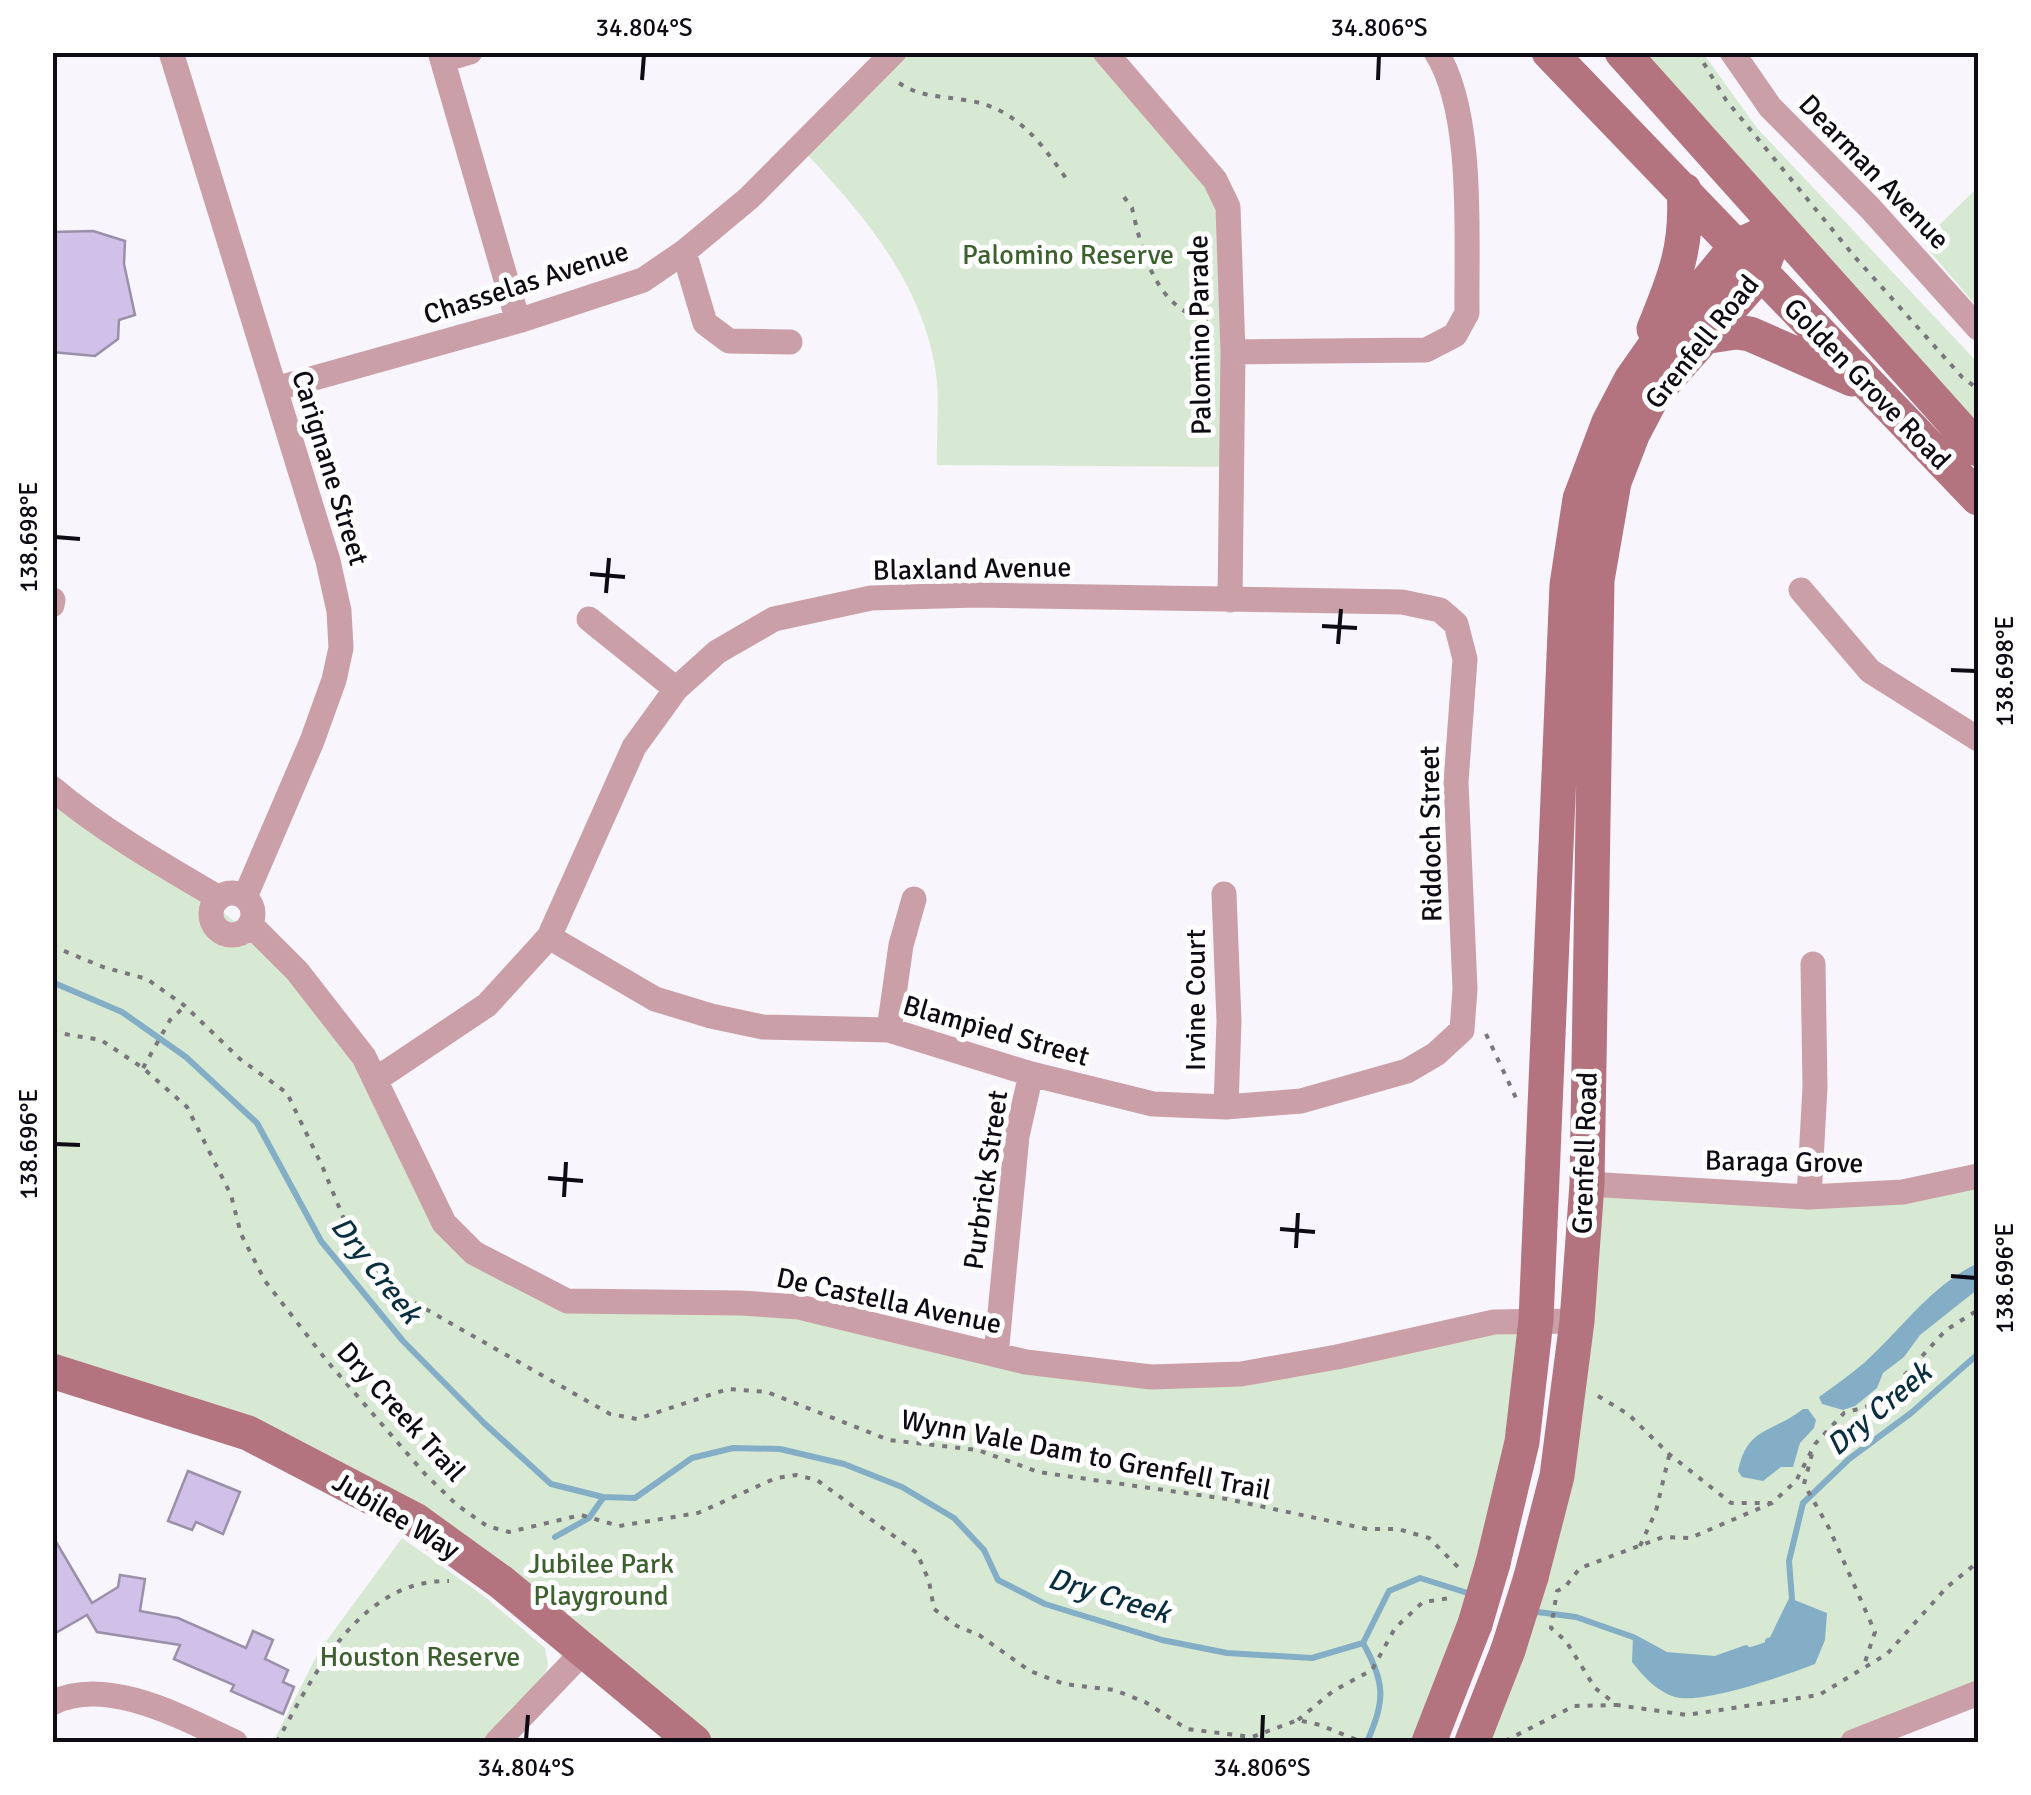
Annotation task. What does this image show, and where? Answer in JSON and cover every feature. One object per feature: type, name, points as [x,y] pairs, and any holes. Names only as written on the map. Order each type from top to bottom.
[{"type":"main road","name":"Golden Grove Road","points":[[1549,52],[1978,498]]},
{"type":"main road","name":"Golden Grove Road","points":[[1622,52],[1978,449]]},
{"type":"main road","points":[[1632,380],[1681,260],[1686,227],[1684,190]]},
{"type":"main road","name":"Grenfell Road","points":[[1429,1742],[1463,1611],[1522,1442],[1536,1320],[1570,554],[1580,499],[1592,464],[1632,380],[1658,340],[1736,247],[1778,228]]},
{"type":"main road","name":"Grenfell Road","points":[[1472,1742],[1508,1650],[1558,1476],[1578,1321],[1587,1184],[1597,580],[1614,482],[1632,432],[1653,394],[1760,274],[1778,228]]},
{"type":"main road","points":[[1703,337],[1750,334],[1871,388]]},
{"type":"main road","name":"Jubilee Way","points":[[52,1371],[248,1433],[415,1520],[501,1582],[694,1742]]},
{"type":"street","name":"Carignane Street","points":[[171,52],[328,560],[339,611],[341,648],[312,741],[232,897]]},
{"type":"street","points":[[470,52],[442,56],[518,321]]},
{"type":"street","name":"Palomino Parade","points":[[1105,52],[1215,180],[1228,207],[1233,352],[1230,600]]},
{"type":"street","points":[[1233,352],[1426,350],[1455,335],[1468,313],[1463,140],[1445,66],[1436,52]]},
{"type":"street","name":"Dearman Avenue","points":[[1732,52],[1770,107],[1870,208],[1978,328]]},
{"type":"street","name":"Chasselas Avenue","points":[[275,388],[518,321],[642,280],[684,252],[749,198],[887,59]]},
{"type":"street","points":[[684,252],[705,323],[730,341],[790,342]]},
{"type":"street","points":[[1802,590],[1870,671],[1978,739]]},
{"type":"street","name":"Blaxland Avenue","points":[[376,1080],[487,1005],[549,937],[634,747],[676,689],[717,652],[774,619],[872,598],[976,595],[1402,602],[1440,610]]},
{"type":"street","name":"Riddoch Street","points":[[1436,1054],[1462,1030],[1464,989],[1456,782],[1465,659],[1456,624],[1440,610]]},
{"type":"street","points":[[590,619],[676,689]]},
{"type":"street","points":[[52,788],[125,842],[251,904],[250,924],[238,934],[216,927],[211,912],[232,897]]},
{"type":"street","name":"Irvine Court","points":[[1224,894],[1229,1021],[1226,1107]]},
{"type":"street","points":[[889,1030],[901,945],[914,899]]},
{"type":"street","name":"De Castella Avenue","points":[[250,924],[333,1014],[364,1057],[444,1223],[474,1254],[567,1301],[799,1307],[996,1355],[1080,1371],[1151,1377],[1241,1374],[1459,1328],[1536,1320],[1578,1321]]},
{"type":"street","name":"Blampied Street","points":[[549,937],[655,999],[710,1016],[763,1027],[889,1030],[1030,1074],[1153,1104],[1226,1107],[1301,1101],[1407,1072],[1436,1054]]},
{"type":"street","points":[[1809,1197],[1815,1087],[1813,964]]},
{"type":"street","name":"Purbrick Street","points":[[996,1355],[1018,1136],[1030,1074]]},
{"type":"street","name":"Baraga Grove","points":[[1587,1184],[1809,1197],[1904,1192],[1978,1176]]},
{"type":"street","points":[[497,1742],[584,1650]]},
{"type":"street","points":[[52,1703],[87,1692],[116,1696],[183,1718],[235,1742]]},
{"type":"street","points":[[1853,1742],[1978,1694]]},
{"type":"path","points":[[1697,52],[1726,100],[1854,256],[1978,390]]},
{"type":"path","points":[[887,59],[901,85],[922,95],[968,100],[1018,119],[1070,184]]},
{"type":"path","points":[[1766,165],[1772,157]]},
{"type":"path","points":[[1124,197],[1132,208],[1160,290],[1190,315],[1232,320]]},
{"type":"path","name":"Wynn Vale Dam to Grenfell Trail","points":[[52,946],[147,979],[185,1006],[240,1059],[287,1093],[354,1246],[387,1287],[610,1414],[637,1418],[728,1390],[767,1392],[889,1440],[978,1450],[1038,1472],[1227,1499],[1367,1530],[1398,1529],[1429,1538],[1480,1569]]},
{"type":"path","points":[[1464,989],[1519,1105]]},
{"type":"path","points":[[143,1068],[170,1020],[185,1006]]},
{"type":"path","name":"Dry Creek Trail","points":[[52,1032],[101,1040],[143,1068],[187,1108],[231,1195],[241,1234],[266,1281],[328,1361],[425,1474],[457,1505],[487,1526],[509,1532],[581,1515],[619,1526],[698,1513],[776,1478],[796,1475],[818,1480],[916,1553],[934,1609],[956,1626],[979,1635],[1030,1670],[1064,1684],[1114,1690],[1145,1702],[1187,1729],[1222,1736],[1252,1737],[1298,1720],[1333,1690],[1372,1670],[1394,1628],[1423,1602],[1463,1611]]},
{"type":"path","points":[[1617,1705],[1595,1688],[1566,1641],[1551,1628],[1558,1591],[1566,1587],[1580,1568],[1663,1537],[1690,1538],[1772,1503],[1796,1480],[1814,1444],[1844,1413],[1879,1403],[1946,1330],[1978,1310]]},
{"type":"path","points":[[1568,1394],[1605,1398],[1731,1503],[1772,1503]]},
{"type":"path","points":[[1814,1444],[1804,1484],[1829,1528],[1874,1632],[1864,1666]]},
{"type":"path","points":[[1640,1546],[1656,1511],[1669,1454]]},
{"type":"path","points":[[1503,1742],[1574,1706],[1617,1705],[1687,1715],[1819,1695],[1888,1654],[1947,1587],[1978,1562]]},
{"type":"path","points":[[278,1742],[324,1658],[362,1618],[400,1588],[453,1581]]},
{"type":"path","points":[[1298,1720],[1359,1741]]},
{"type":"green space","name":"Palomino Reserve","points":[[894,53],[1105,53],[1215,180],[1232,467],[937,465],[936,373],[918,308],[886,249],[800,147]]},
{"type":"green space","points":[[1637,53],[1703,53],[1757,128],[1978,363],[1978,431]]},
{"type":"green space","points":[[1978,187],[1978,308],[1922,242]]},
{"type":"green space","name":"Jubilee Park Playground","points":[[52,783],[246,930],[364,1057],[444,1223],[567,1301],[753,1303],[982,1351],[1241,1374],[1536,1320],[1530,1392],[1428,1742],[694,1742],[415,1520],[53,1371]]},
{"type":"green space","points":[[1978,1176],[1978,1693],[1853,1742],[1471,1742],[1539,1548],[1587,1184],[1809,1197]]},
{"type":"green space","name":"Houston Reserve","points":[[402,1538],[485,1597],[545,1648],[548,1665],[542,1683],[485,1742],[273,1742],[319,1651]]},
{"type":"water","points":[[1978,1263],[1978,1289],[1920,1335],[1904,1357],[1883,1373],[1877,1388],[1855,1406],[1843,1410],[1822,1404],[1819,1397],[1864,1363],[1945,1284]]},
{"type":"water","points":[[1808,1409],[1816,1420],[1800,1443],[1793,1467],[1781,1467],[1763,1481],[1742,1477],[1738,1471],[1742,1456],[1755,1438]]},
{"type":"water","points":[[1792,1599],[1827,1613],[1825,1640],[1815,1664],[1745,1688],[1688,1698],[1662,1691],[1632,1662],[1633,1637],[1670,1654],[1702,1658],[1772,1640]]},
{"type":"building","points":[[93,231],[125,241],[124,264],[135,315],[119,320],[118,339],[95,356],[52,352],[52,232]]},
{"type":"building","points":[[188,1471],[240,1492],[223,1534],[196,1522],[192,1530],[168,1521]]},
{"type":"building","points":[[52,1535],[92,1603],[118,1587],[120,1575],[145,1579],[140,1611],[178,1618],[246,1648],[253,1631],[273,1640],[265,1659],[288,1670],[283,1682],[294,1687],[283,1714],[231,1691],[234,1685],[174,1659],[180,1645],[97,1632],[87,1615],[52,1635]]},
{"type":"waterway","name":"Dry Creek","points":[[52,982],[122,1012],[186,1057],[257,1123],[321,1241],[403,1341],[551,1484],[603,1497],[635,1498],[692,1458],[733,1448],[780,1449],[844,1464],[902,1487],[954,1518],[984,1550],[998,1580],[1045,1604],[1162,1640],[1227,1653],[1312,1658],[1363,1643],[1389,1591],[1420,1578],[1474,1595]]},
{"type":"waterway","name":"Dry Creek","points":[[1768,1641],[1792,1599],[1789,1561],[1803,1503],[1849,1459],[1911,1413],[1978,1354]]},
{"type":"waterway","points":[[555,1537],[589,1518],[603,1498]]},
{"type":"waterway","name":"Dry Creek","points":[[1530,1611],[1576,1617],[1633,1637],[1666,1655],[1715,1659],[1746,1648]]},
{"type":"waterway","points":[[1363,1643],[1376,1670],[1380,1692],[1367,1742]]}]
